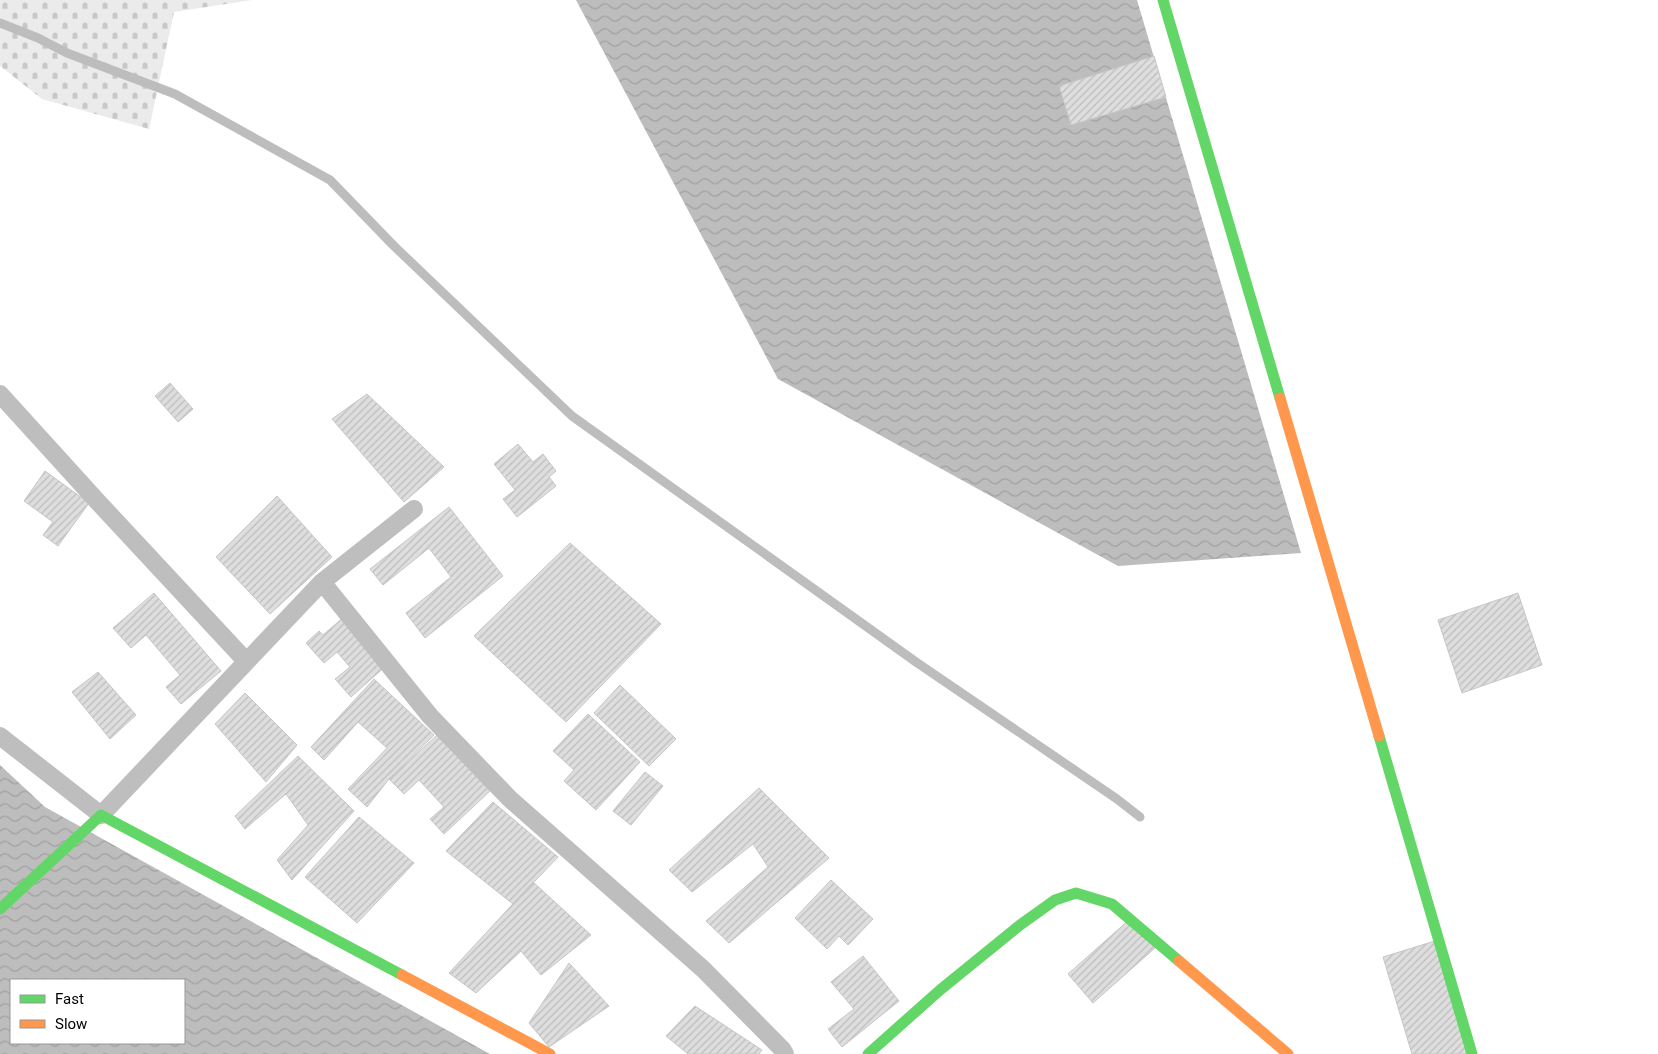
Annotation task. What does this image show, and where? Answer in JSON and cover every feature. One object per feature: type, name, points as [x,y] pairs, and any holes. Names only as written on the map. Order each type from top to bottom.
[{"type":"street","points":[[1163,0],[1472,1054]]},
{"type":"street","points":[[0,909],[101,814],[550,1054]]},
{"type":"street","points":[[868,1054],[940,990],[1020,926],[1056,900],[1076,893],[1112,904],[1288,1054]]},
{"type":"lane","points":[[0,394],[246,662]]},
{"type":"lane","points":[[0,736],[101,814],[322,582],[414,509]]},
{"type":"lane","points":[[322,582],[430,716],[510,799],[703,969],[785,1054]]},
{"type":"green space","points":[[0,0],[252,0],[174,12],[149,129],[42,99],[0,66]]},
{"type":"water","points":[[576,0],[1137,0],[1301,553],[1118,566],[778,379]]},
{"type":"water","points":[[0,765],[45,807],[490,1054],[0,1054]]},
{"type":"building","points":[[1154,56],[1166,97],[1071,125],[1059,86]]},
{"type":"building","points":[[170,383],[193,409],[178,422],[155,396]]},
{"type":"building","points":[[367,394],[444,467],[404,502],[332,419]]},
{"type":"building","points":[[518,444],[533,462],[543,454],[556,471],[549,477],[556,486],[517,517],[503,499],[515,490],[494,464]]},
{"type":"building","points":[[45,471],[89,503],[58,546],[43,535],[53,522],[24,501]]},
{"type":"building","points":[[277,496],[332,557],[270,614],[216,557]]},
{"type":"building","points":[[449,507],[503,576],[425,638],[406,613],[451,577],[429,548],[383,585],[370,569]]},
{"type":"building","points":[[570,543],[661,624],[566,722],[474,636]]},
{"type":"building","points":[[154,593],[221,671],[181,704],[166,687],[180,675],[146,635],[131,648],[113,628]]},
{"type":"building","points":[[1518,593],[1542,665],[1462,693],[1438,620]]},
{"type":"building","points":[[345,616],[388,664],[351,697],[335,679],[350,667],[337,652],[324,663],[306,643],[319,631],[323,635]]},
{"type":"building","points":[[98,672],[136,715],[110,739],[72,692]]},
{"type":"building","points":[[374,679],[434,735],[389,779],[367,807],[348,789],[387,748],[358,722],[324,760],[311,747]]},
{"type":"building","points":[[620,685],[676,739],[649,766],[594,713]]},
{"type":"building","points":[[245,693],[297,745],[266,782],[215,724]]},
{"type":"building","points":[[588,714],[640,762],[596,810],[564,781],[574,770],[553,751]]},
{"type":"building","points":[[437,735],[490,791],[444,834],[430,819],[444,807],[419,780],[404,794],[389,779]]},
{"type":"building","points":[[298,756],[354,811],[292,880],[277,860],[308,825],[286,794],[245,829],[235,816]]},
{"type":"building","points":[[645,772],[663,786],[631,825],[613,811]]},
{"type":"building","points":[[759,788],[829,858],[729,943],[706,921],[768,867],[753,844],[692,892],[669,870]]},
{"type":"building","points":[[493,802],[558,857],[513,904],[446,851]]},
{"type":"building","points":[[359,817],[414,863],[357,923],[305,877]]},
{"type":"building","points":[[831,880],[873,919],[848,945],[839,936],[827,949],[795,918]]},
{"type":"building","points":[[533,882],[591,935],[541,975],[521,951],[476,993],[449,973]]},
{"type":"building","points":[[1130,919],[1155,948],[1093,1003],[1068,974]]},
{"type":"building","points":[[1438,940],[1472,1054],[1412,1054],[1383,957]]},
{"type":"building","points":[[863,956],[899,1001],[842,1047],[828,1029],[854,1009],[831,982]]},
{"type":"building","points":[[569,963],[609,1006],[549,1047],[529,1023]]},
{"type":"building","points":[[695,1006],[762,1050],[759,1054],[688,1054],[666,1036]]},
{"type":"waterway","points":[[0,23],[38,38],[67,53],[175,94],[330,180],[394,246],[572,416],[916,662],[1117,799],[1140,817]]},
{"type":"traffic: fast","points":[[1163,0],[1280,398]]},
{"type":"traffic: fast","points":[[1379,736],[1472,1054]]},
{"type":"traffic: fast","points":[[0,909],[101,815],[402,975]]},
{"type":"traffic: fast","points":[[868,1054],[940,990],[1020,925],[1055,900],[1076,893],[1112,904],[1179,961]]},
{"type":"traffic: slow","points":[[1280,398],[1379,736]]},
{"type":"traffic: slow","points":[[1179,961],[1288,1054]]},
{"type":"traffic: slow","points":[[402,975],[550,1054]]}]
